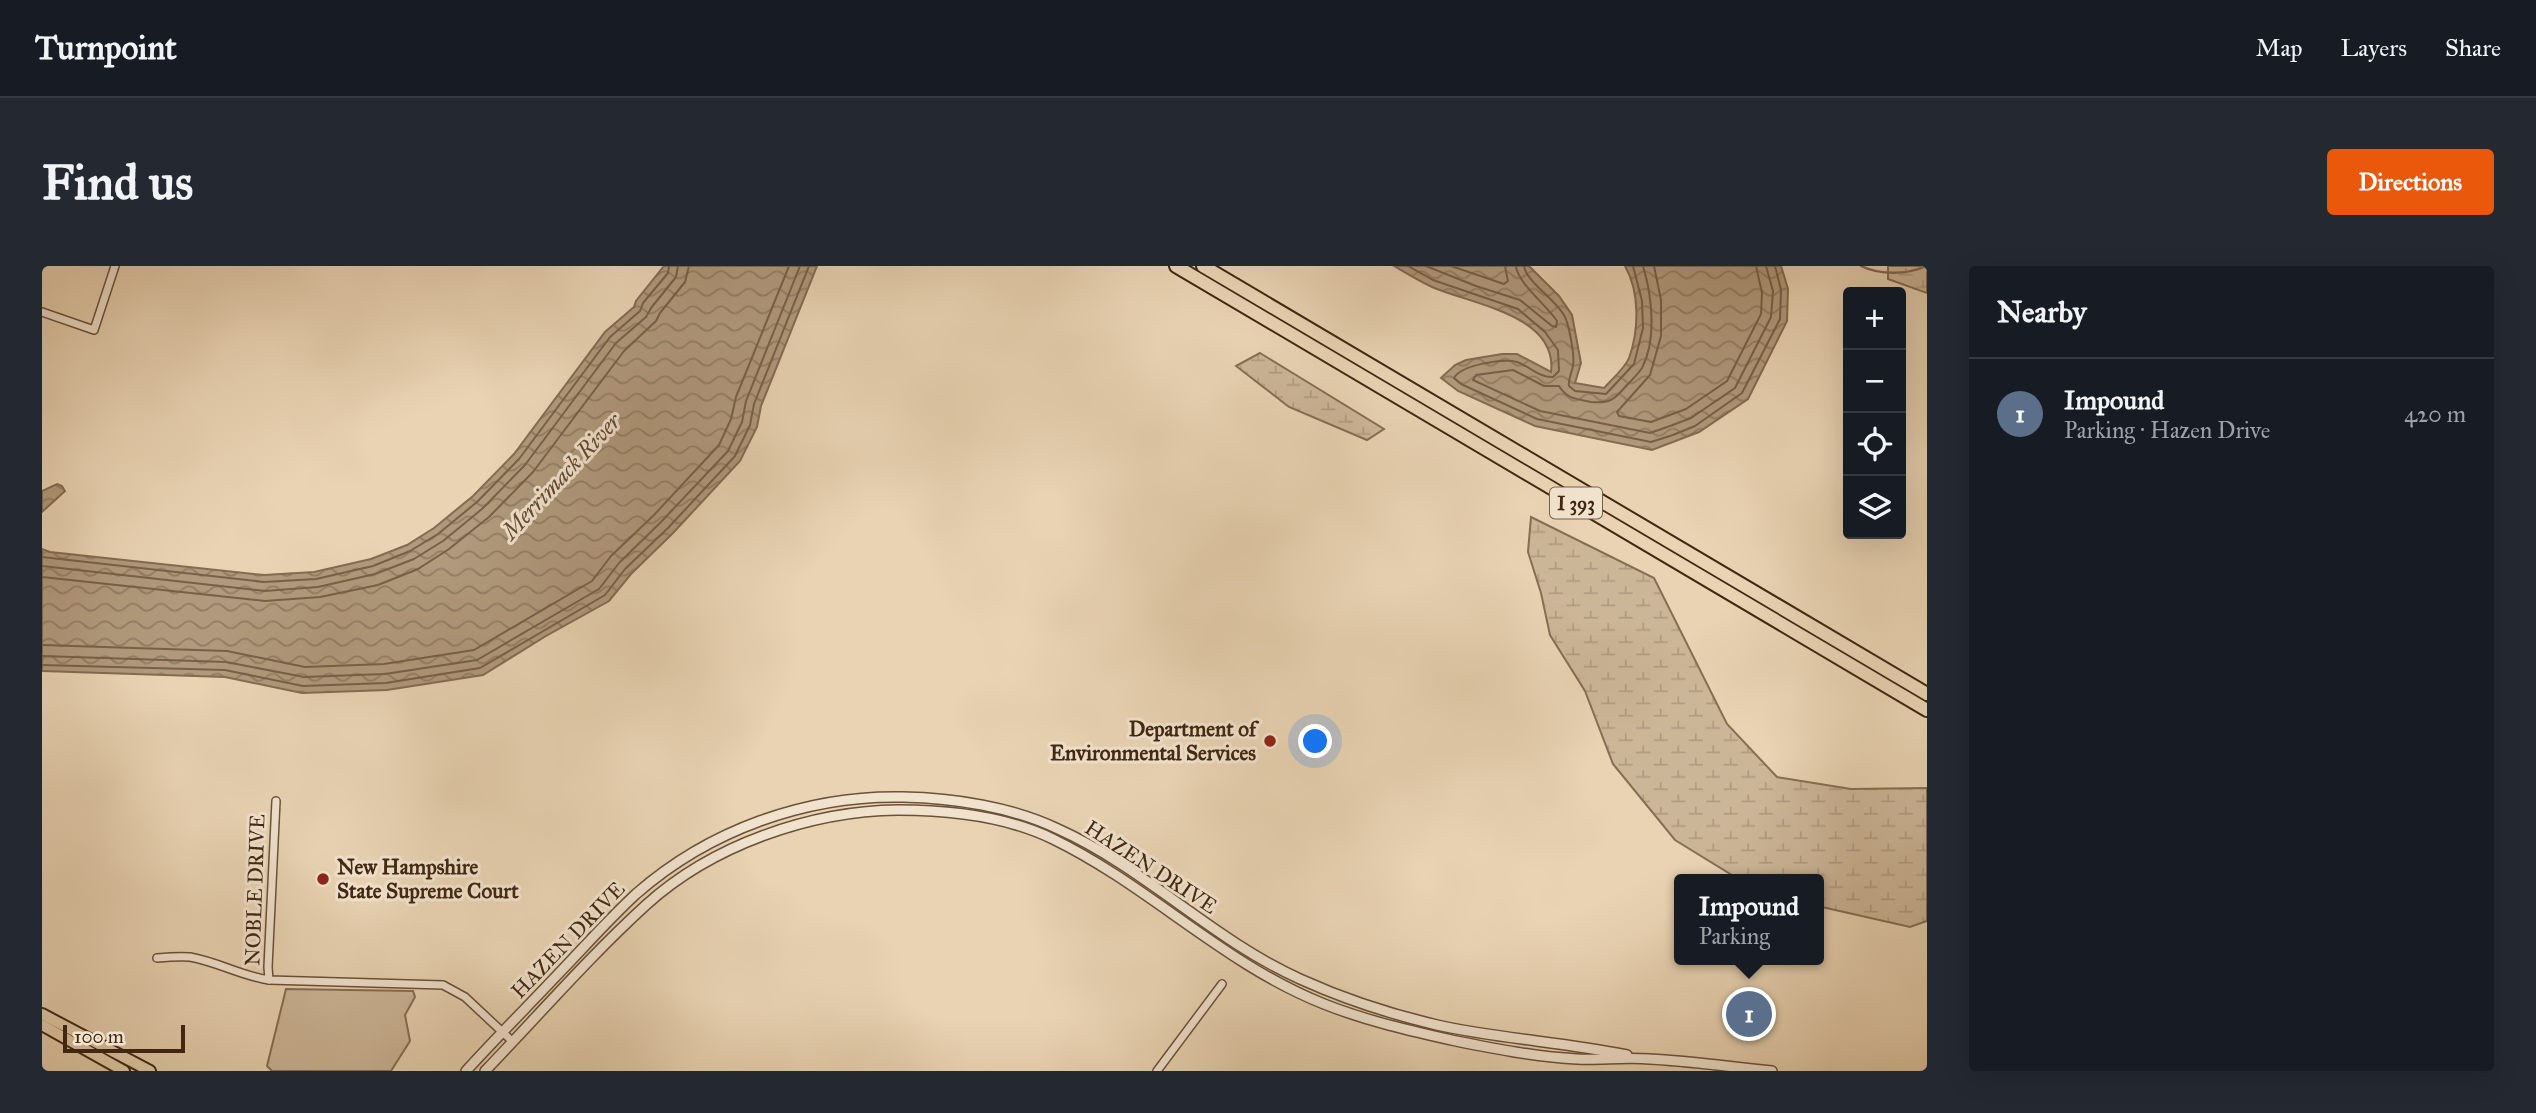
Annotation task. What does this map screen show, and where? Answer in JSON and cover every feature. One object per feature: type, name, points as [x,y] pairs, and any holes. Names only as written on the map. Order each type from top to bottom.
[{"type":"highway","name":"I 393","points":[[1175,266],[1927,710]]},
{"type":"highway","name":"I 393","points":[[1203,266],[1927,694]]},
{"type":"main road","points":[[42,1014],[150,1071]]},
{"type":"main road","points":[[42,1025],[124,1071]]},
{"type":"street","points":[[42,312],[94,330],[115,266]]},
{"type":"street","name":"HAZEN DRIVE","points":[[466,1071],[638,892],[719,838],[794,809],[860,798],[914,797],[956,800],[984,806],[1056,828],[1098,850],[1258,957],[1354,1002],[1437,1025],[1577,1045],[1646,1059]]},
{"type":"street","name":"NOBLE DRIVE","points":[[269,981],[276,801]]},
{"type":"street","name":"HAZEN DRIVE","points":[[485,1071],[647,904],[702,866],[732,849],[775,831],[812,820],[878,810],[970,815],[1052,838],[1282,984],[1351,1014],[1424,1035],[1518,1052],[1576,1059],[1646,1059],[1772,1071]]},
{"type":"street","points":[[157,958],[189,957],[221,965],[251,978],[269,981],[443,985],[465,997],[512,1041]]},
{"type":"street","points":[[1157,1071],[1222,984]]},
{"type":"green space","points":[[1888,266],[1927,266],[1927,293],[1888,279]]},
{"type":"green space","points":[[1260,353],[1384,429],[1367,440],[1289,407],[1236,366]]},
{"type":"green space","points":[[1531,517],[1654,578],[1727,724],[1777,777],[1851,789],[1927,788],[1927,921],[1910,927],[1824,907],[1824,874],[1730,874],[1675,840],[1613,764],[1585,691],[1550,635],[1528,552]]},
{"type":"green space","points":[[286,989],[413,991],[415,997],[405,1015],[410,1041],[391,1071],[272,1071],[267,1066]]},
{"type":"water","name":"Merrimack River","points":[[664,266],[817,266],[761,406],[757,427],[740,461],[631,574],[609,601],[483,675],[387,690],[302,693],[225,677],[42,671],[42,549],[264,575],[314,572],[371,559],[407,545],[434,528],[473,496],[514,454],[605,332],[634,307]]},
{"type":"water","points":[[1394,266],[1529,266],[1559,296],[1572,315],[1581,363],[1575,383],[1604,388],[1627,362],[1635,336],[1635,299],[1625,266],[1781,266],[1788,289],[1787,321],[1748,399],[1699,432],[1652,450],[1535,426],[1458,391],[1441,378],[1455,365],[1466,360],[1517,354],[1551,372],[1549,353],[1541,337],[1509,314],[1432,287]]},
{"type":"water","points":[[57,484],[65,491],[42,512],[42,491]]},
{"type":"waterway","points":[[1861,266],[1894,273],[1926,266]]},
{"type":"place","name":"Department of Environmental Services","points":[[1270,741]]},
{"type":"place","name":"New Hampshire State Supreme Court","points":[[323,879]]},
{"type":"place","name":"Impound","points":[[1749,1014]]}]
